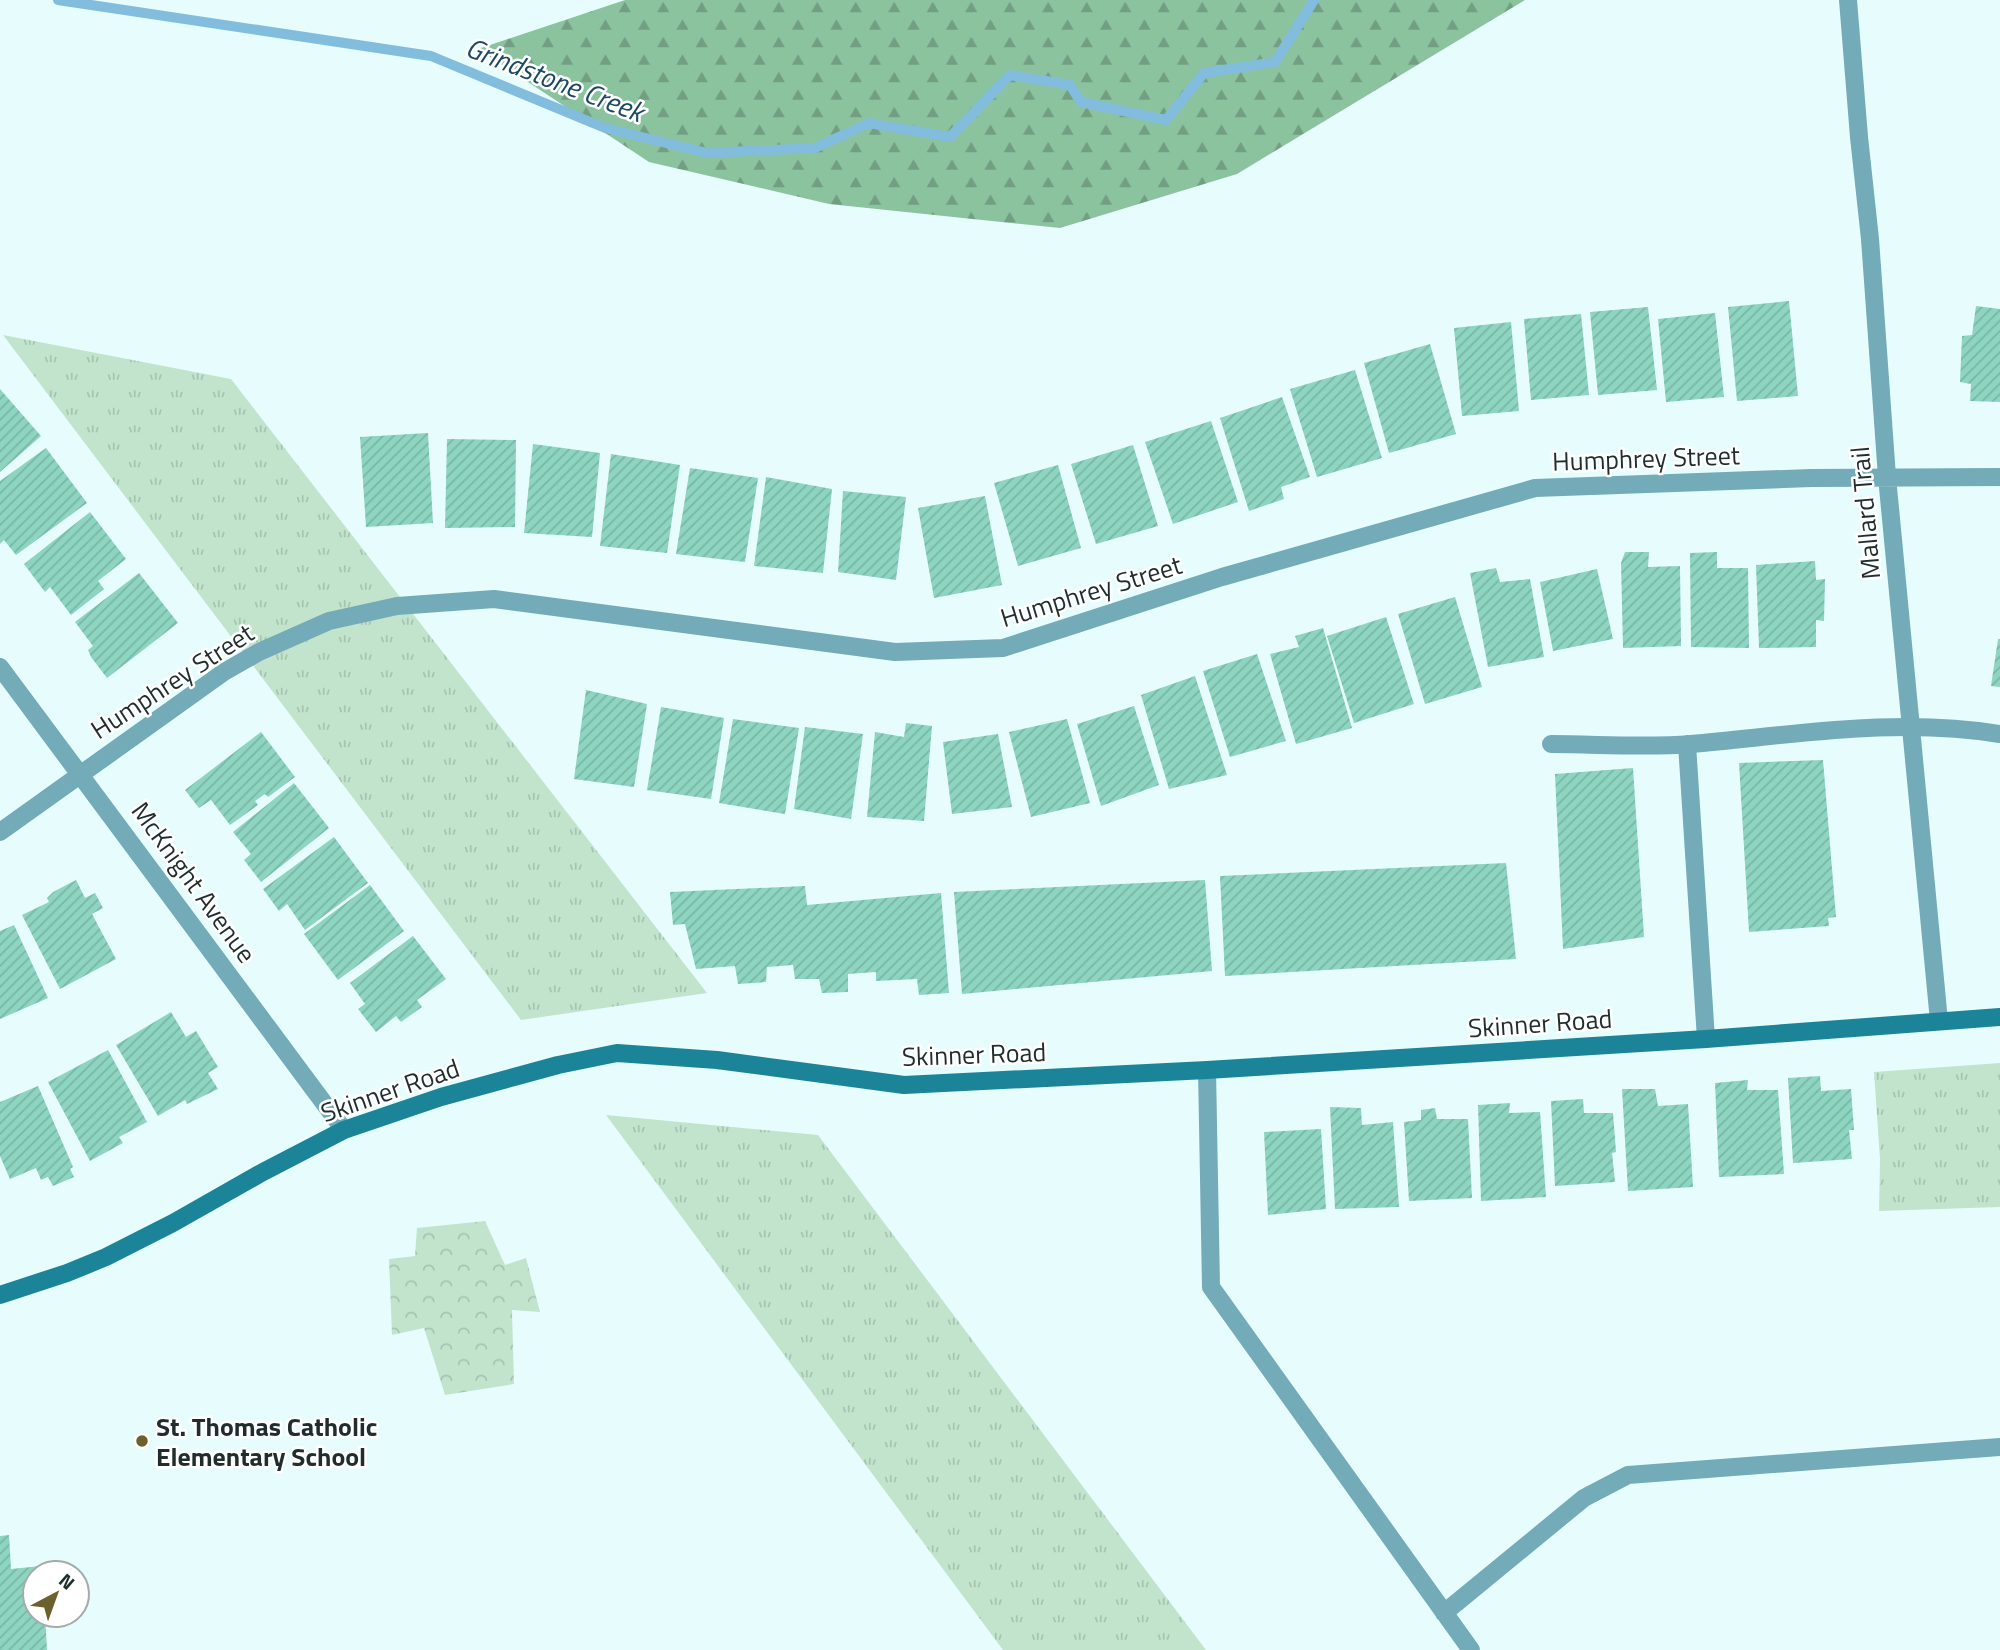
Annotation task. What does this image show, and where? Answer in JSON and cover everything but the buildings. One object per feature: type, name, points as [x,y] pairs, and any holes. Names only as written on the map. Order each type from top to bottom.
[{"type":"street","name":"Mallard Trail","points":[[1848,0],[1870,239],[1887,477],[1939,1021]]},
{"type":"street","name":"Humphrey Street","points":[[0,832],[224,672],[259,652],[329,621],[397,606],[494,599],[895,652],[1003,648],[1222,577],[1535,488],[1887,477],[2000,477]]},
{"type":"street","name":"McKnight Avenue","points":[[0,667],[344,1130]]},
{"type":"street","points":[[1551,744],[1687,744],[1839,728],[1911,725],[2000,734]]},
{"type":"street","points":[[1687,744],[1706,1039]]},
{"type":"street","name":"Skinner Road","points":[[0,1294],[67,1273],[106,1257],[344,1130],[441,1097],[558,1065],[617,1053],[717,1059],[904,1086],[1706,1039],[2000,1017]]},
{"type":"street","points":[[1207,1070],[1211,1287],[1471,1650]]},
{"type":"street","points":[[1444,1613],[1584,1498],[1628,1475],[2000,1447]]},
{"type":"green space","points":[[625,0],[1525,0],[1237,174],[1060,228],[829,204],[649,162],[478,49]]},
{"type":"green space","points":[[3,335],[231,379],[707,993],[521,1020]]},
{"type":"green space","points":[[2000,1063],[2000,1207],[1879,1211],[1880,1159],[1874,1072]]},
{"type":"green space","points":[[606,1115],[818,1135],[1206,1650],[1003,1650]]},
{"type":"green space","points":[[485,1221],[505,1265],[526,1258],[540,1312],[512,1310],[514,1384],[445,1395],[424,1328],[392,1335],[389,1259],[415,1256],[417,1228]]},
{"type":"waterway","name":"Grindstone Creek","points":[[58,0],[431,56],[605,128],[707,153],[815,148],[869,123],[950,137],[1010,75],[1070,85],[1081,102],[1166,120],[1204,73],[1275,62],[1314,0]]},
{"type":"place","name":"St. Thomas Catholic Elementary School","points":[[142,1441]]}]
